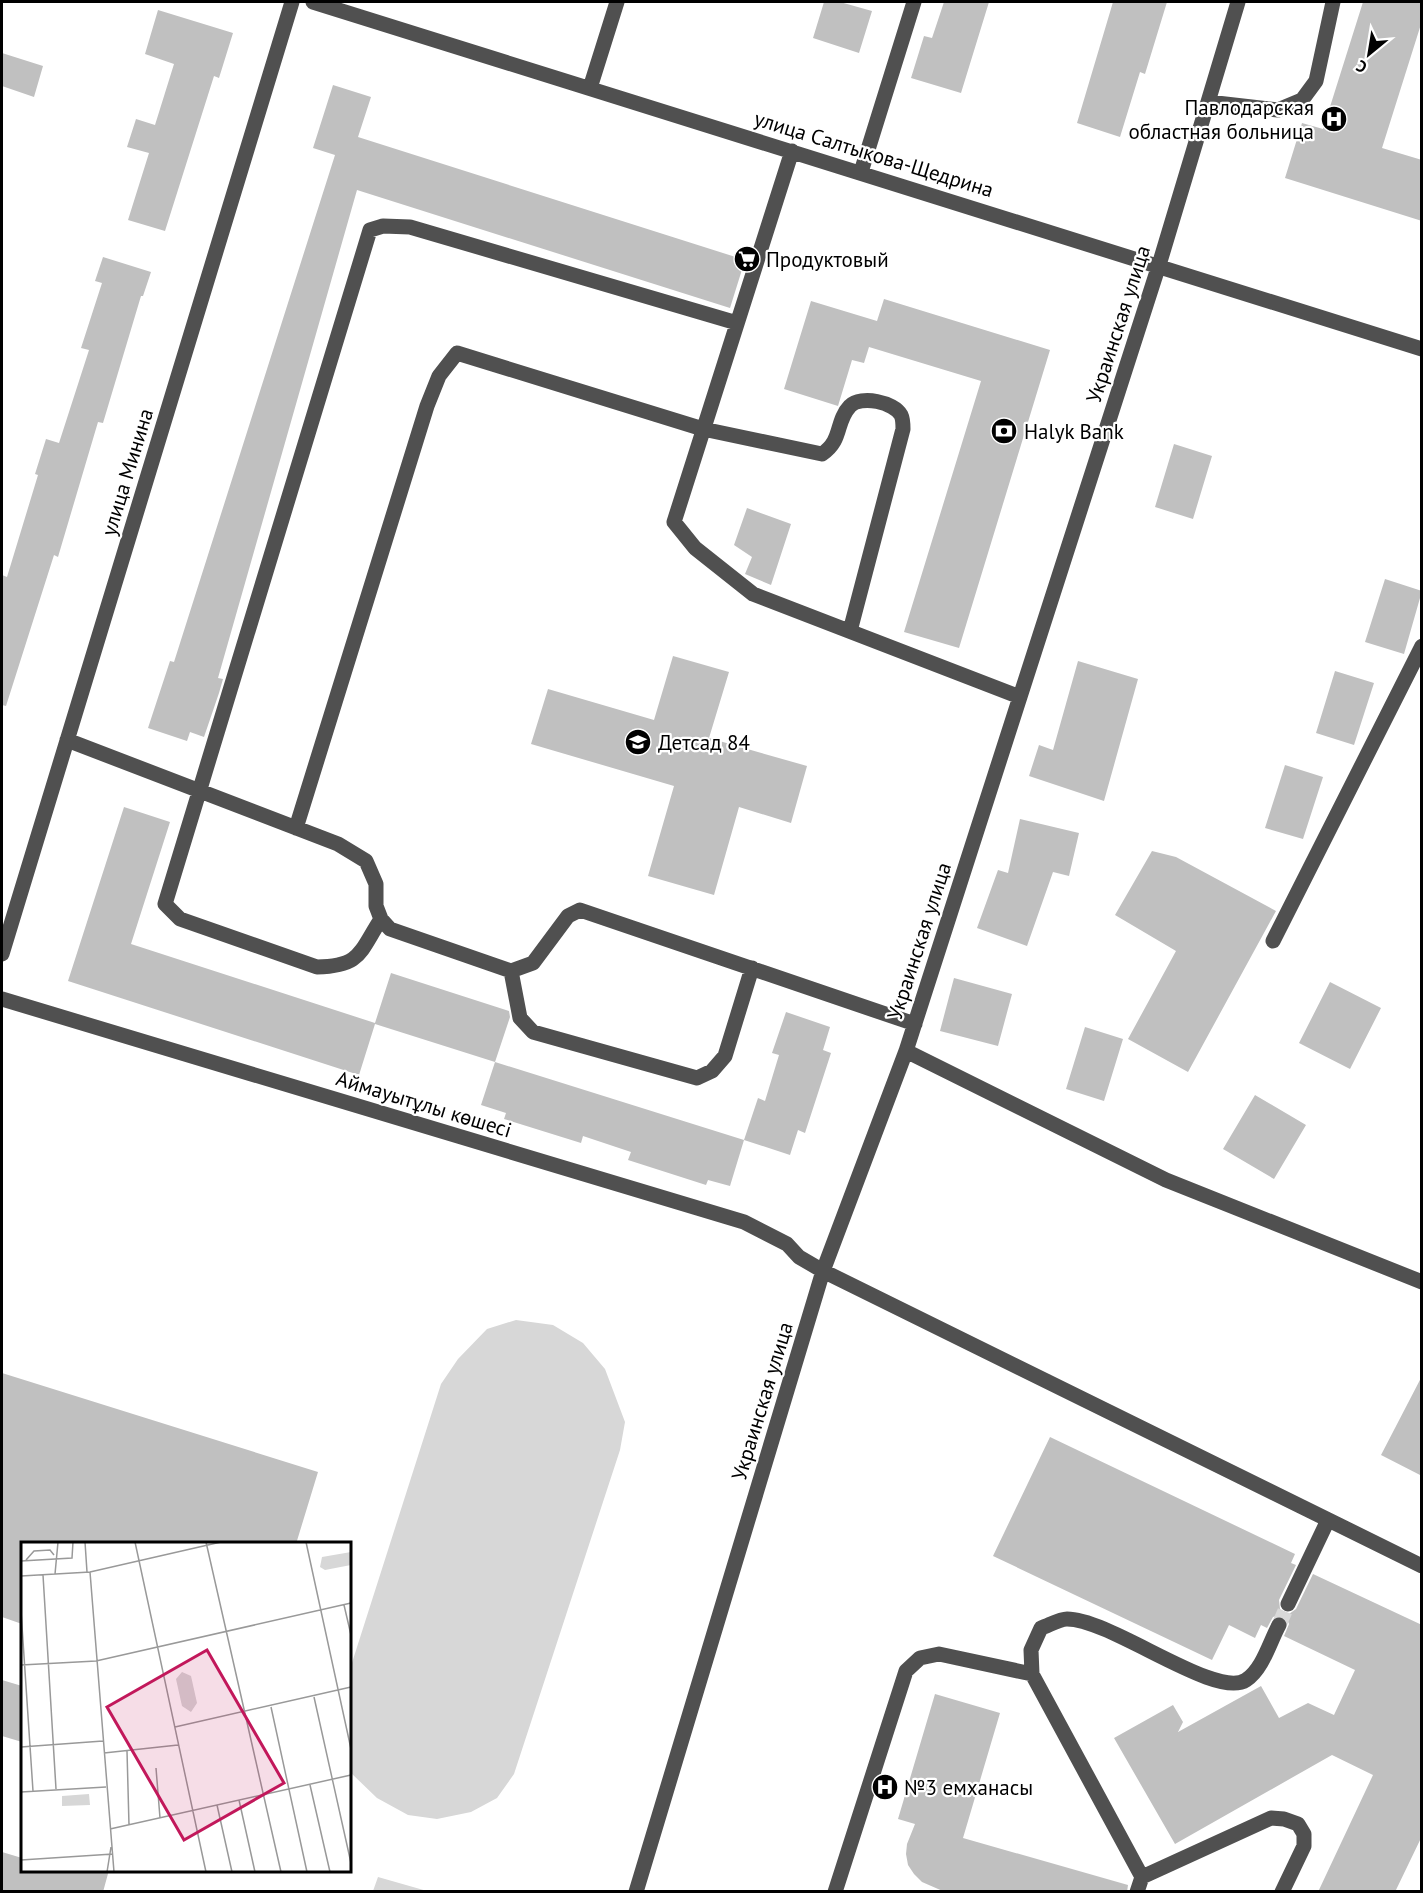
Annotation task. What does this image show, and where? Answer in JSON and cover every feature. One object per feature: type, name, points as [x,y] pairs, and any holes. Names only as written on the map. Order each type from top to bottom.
[{"type":"street","name":"улица Минина","points":[[2,954],[292,2]]},
{"type":"street","name":"улица Салтыкова-Щедрина","points":[[313,2],[1422,349]]},
{"type":"street","points":[[590,88],[617,2]]},
{"type":"street","points":[[861,172],[914,2]]},
{"type":"street","name":"Украинская улица","points":[[636,1892],[823,1272],[906,1052],[1159,265],[1238,2]]},
{"type":"street","points":[[1208,102],[1278,110],[1302,100],[1316,81],[1333,2]]},
{"type":"street","points":[[792,151],[674,522],[695,548],[753,594],[1020,697]]},
{"type":"street","points":[[381,919],[355,959],[339,967],[317,967],[180,919],[165,904],[370,230],[383,226],[410,227],[737,323]]},
{"type":"street","points":[[296,828],[427,406],[439,376],[457,352],[703,429],[822,454],[833,447],[844,416],[851,405],[861,400],[892,405],[902,416],[903,429],[850,631]]},
{"type":"street","points":[[1274,941],[1422,646]]},
{"type":"street","points":[[67,740],[338,844],[366,861],[376,884],[376,906],[381,919],[390,929],[511,971],[532,963],[568,916],[580,910],[915,1024]]},
{"type":"street","points":[[511,971],[520,1018],[533,1032],[697,1078],[712,1071],[725,1056],[752,968]]},
{"type":"street","name":"Аймауытұлы көшесі","points":[[2,999],[744,1222],[786,1244],[799,1257],[823,1272],[1422,1566]]},
{"type":"street","points":[[906,1052],[1166,1180],[1422,1282]]},
{"type":"street","points":[[1288,1604],[1328,1520]]},
{"type":"street","points":[[1279,1624],[1259,1665],[1247,1680],[1232,1685],[1212,1680],[1100,1626],[1066,1619],[1041,1629],[1031,1650],[1032,1674],[1140,1884],[1271,1818],[1284,1819],[1298,1824],[1304,1834],[1304,1846],[1282,1892]]},
{"type":"street","points":[[835,1892],[906,1671],[920,1658],[939,1654],[1032,1674]]},
{"type":"shaded area","points":[[516,1320],[553,1325],[583,1343],[605,1369],[625,1422],[620,1450],[514,1774],[497,1798],[471,1812],[437,1819],[408,1815],[377,1798],[351,1773],[351,1666],[441,1384],[458,1359],[487,1329]]},
{"type":"shaded area","points":[[378,1877],[427,1891],[373,1891]]},
{"type":"building","points":[[824,2],[840,2],[872,11],[859,53],[813,38]]},
{"type":"building","points":[[944,2],[989,2],[961,93],[911,78],[924,36],[932,38]]},
{"type":"building","points":[[1113,2],[1167,2],[1145,74],[1140,72],[1120,137],[1077,123]]},
{"type":"building","points":[[1363,2],[1422,2],[1422,21],[1382,148],[1422,160],[1422,221],[1285,178],[1302,123],[1323,129]]},
{"type":"building","points":[[158,10],[233,33],[219,78],[214,76],[165,231],[128,220],[149,153],[127,147],[136,119],[155,125],[174,64],[145,54]]},
{"type":"building","points":[[2,53],[43,66],[34,97],[2,86]]},
{"type":"building","points":[[333,85],[371,97],[358,137],[745,260],[730,308],[357,190],[218,678],[223,679],[219,693],[204,737],[190,732],[187,741],[148,728],[170,661],[174,662],[335,155],[313,148]]},
{"type":"building","points":[[103,257],[151,272],[143,296],[141,296],[103,423],[98,422],[58,557],[54,555],[6,706],[2,705],[2,575],[7,577],[38,475],[35,474],[46,439],[59,443],[89,350],[81,348],[102,283],[95,281]]},
{"type":"building","points":[[884,299],[1050,350],[959,648],[904,632],[981,381],[869,347],[864,363],[852,360],[838,406],[784,389],[811,301],[877,321]]},
{"type":"building","points":[[1174,444],[1212,456],[1193,519],[1155,507]]},
{"type":"building","points":[[747,508],[791,524],[771,585],[745,574],[752,557],[734,545]]},
{"type":"building","points":[[1385,579],[1422,591],[1404,654],[1365,642]]},
{"type":"building","points":[[673,656],[729,672],[709,738],[807,766],[791,823],[739,807],[714,895],[648,876],[674,786],[531,744],[548,689],[654,720]]},
{"type":"building","points":[[1078,661],[1138,679],[1104,801],[1029,776],[1039,745],[1053,750]]},
{"type":"building","points":[[1335,671],[1374,683],[1354,745],[1316,733]]},
{"type":"building","points":[[1285,765],[1323,777],[1303,839],[1265,828]]},
{"type":"building","points":[[124,807],[170,822],[131,944],[375,1023],[391,973],[509,1011],[510,1017],[495,1062],[375,1024],[359,1075],[68,981]]},
{"type":"building","points":[[1020,819],[1079,833],[1069,876],[1053,872],[1027,946],[977,928],[998,870],[1008,873]]},
{"type":"building","points":[[1152,851],[1176,857],[1276,911],[1188,1072],[1128,1039],[1176,951],[1115,915]]},
{"type":"building","points":[[954,978],[1012,994],[998,1046],[940,1031]]},
{"type":"building","points":[[1330,982],[1381,1008],[1350,1069],[1299,1043]]},
{"type":"building","points":[[786,1012],[830,1027],[823,1050],[831,1053],[805,1133],[798,1130],[790,1155],[744,1140],[758,1098],[765,1101],[779,1055],[772,1053]]},
{"type":"building","points":[[1085,1027],[1123,1039],[1104,1101],[1066,1089]]},
{"type":"building","points":[[495,1062],[744,1140],[730,1186],[708,1180],[706,1185],[628,1160],[631,1152],[583,1136],[581,1143],[504,1119],[506,1113],[481,1105]]},
{"type":"building","points":[[1255,1095],[1306,1125],[1274,1179],[1223,1149]]},
{"type":"building","points":[[2,1373],[318,1472],[297,1542],[21,1542],[21,1624],[2,1617]]},
{"type":"building","points":[[1422,1376],[1422,1476],[1381,1455]]},
{"type":"building","points":[[1050,1437],[1295,1554],[1291,1563],[1296,1565],[1279,1600],[1280,1609],[1283,1612],[1289,1614],[1296,1609],[1313,1574],[1422,1625],[1422,1836],[1395,1892],[1318,1892],[1373,1775],[1332,1755],[1175,1844],[1114,1738],[1173,1705],[1183,1722],[1178,1732],[1261,1686],[1279,1718],[1308,1703],[1334,1715],[1355,1670],[1284,1636],[1289,1624],[1287,1619],[1279,1615],[1273,1617],[1267,1628],[1261,1625],[1255,1638],[1229,1625],[1212,1660],[993,1556]]},
{"type":"building","points":[[2,1680],[21,1686],[21,1742],[2,1736]]},
{"type":"building","points":[[935,1694],[1000,1713],[963,1838],[1128,1885],[1127,1892],[945,1892],[922,1882],[914,1874],[908,1865],[906,1854],[907,1844],[915,1824],[898,1819]]},
{"type":"building","points":[[2,1852],[21,1858],[21,1872],[108,1872],[103,1892],[2,1892]]},
{"type":"tunnel","points":[[1279,1625],[1288,1604]]},
{"type":"place","name":"Павлодарская областная больница","points":[[1334,119]]},
{"type":"place","name":"Продуктовый","points":[[747,259]]},
{"type":"place","name":"Halyk Bank","points":[[1004,431]]},
{"type":"place","name":"Детсад 84","points":[[638,742]]},
{"type":"place","name":"№3 емханасы","points":[[885,1787]]}]
